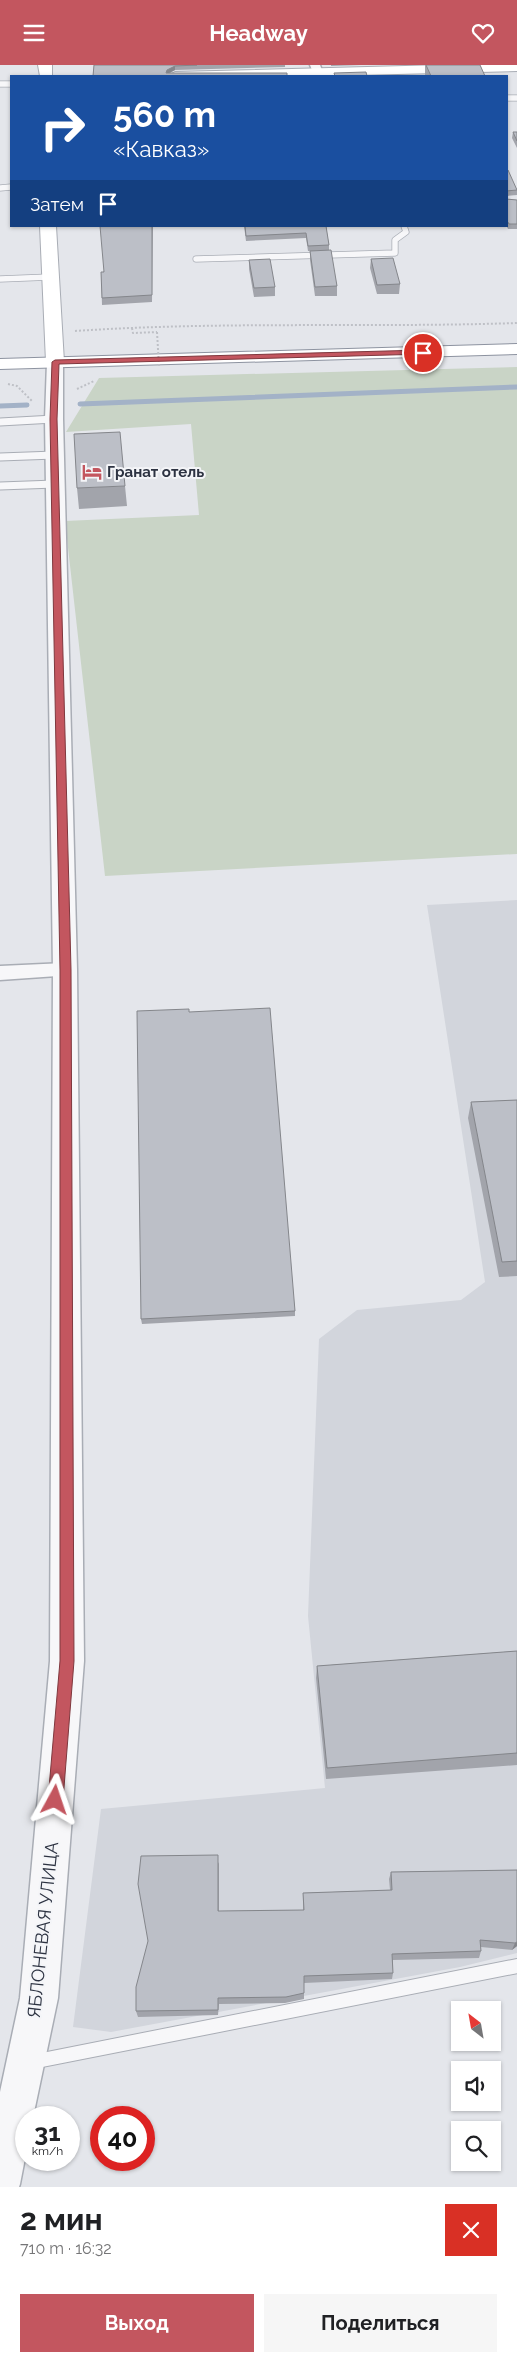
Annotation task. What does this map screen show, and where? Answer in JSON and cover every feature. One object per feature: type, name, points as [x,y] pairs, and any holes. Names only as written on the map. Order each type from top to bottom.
[{"type":"main road","points":[[195,75],[317,69],[402,73],[517,67]]},
{"type":"main road","points":[[48,227],[55,357]]},
{"type":"main road","points":[[0,364],[55,357],[517,342]]},
{"type":"main road","points":[[0,354],[55,357],[517,349]]},
{"type":"street","name":"ЯБЛОНЕВАЯ УЛИЦА","points":[[0,2184],[39,1998],[67,1661],[65,970],[55,484],[55,357]]},
{"type":"street","points":[[0,973],[65,970]]},
{"type":"lane","points":[[196,259],[395,253],[395,240],[406,232],[404,227]]},
{"type":"lane","points":[[0,279],[50,277]]},
{"type":"lane","points":[[0,423],[54,419]]},
{"type":"lane","points":[[0,457],[55,455]]},
{"type":"lane","points":[[0,486],[55,484]]},
{"type":"lane","points":[[26,2063],[517,1966]]},
{"type":"path","points":[[54,333],[132,328],[258,324],[434,326],[517,323]]},
{"type":"path","points":[[132,328],[133,333],[156,332],[159,366]]},
{"type":"shaded area","points":[[517,900],[517,1953],[460,1967],[111,2032],[73,2027],[101,1809],[325,1788],[308,1616],[319,1339],[357,1310],[461,1300],[485,1282],[427,905]]},
{"type":"green space","points":[[517,367],[517,854],[105,876],[65,521],[199,515],[191,424],[66,432],[99,378]]},
{"type":"building","points":[[94,65],[197,65],[175,66],[167,70],[166,73],[287,73],[287,75],[93,75]]},
{"type":"building","points":[[426,65],[480,65],[485,75],[431,75]]},
{"type":"building","points":[[366,72],[367,75],[335,75],[334,73]]},
{"type":"building","points":[[513,132],[517,132],[517,141]]},
{"type":"building","points":[[508,170],[517,190],[508,191]]},
{"type":"building","points":[[508,199],[517,200],[517,224],[509,224]]},
{"type":"building","points":[[100,227],[152,227],[152,295],[102,298],[101,272],[104,272]]},
{"type":"building","points":[[245,227],[326,227],[329,245],[308,246],[306,233],[246,236]]},
{"type":"building","points":[[331,250],[337,286],[315,287],[310,251]]},
{"type":"building","points":[[393,258],[400,284],[377,285],[371,259]]},
{"type":"building","points":[[270,259],[275,287],[254,288],[249,260]]},
{"type":"building","points":[[120,432],[125,486],[77,488],[74,434]]},
{"type":"building","points":[[270,1008],[295,1311],[141,1319],[137,1011],[189,1009],[189,1012]]},
{"type":"building","points":[[517,1100],[517,1261],[502,1262],[471,1102]]},
{"type":"building","points":[[517,1651],[517,1753],[327,1768],[317,1666]]},
{"type":"building","points":[[218,1855],[218,1911],[304,1910],[303,1893],[392,1890],[391,1872],[517,1870],[517,1942],[480,1940],[481,1951],[392,1954],[393,1973],[304,1976],[304,1993],[286,1997],[218,1998],[218,2010],[136,2011],[136,1987],[148,1941],[138,1884],[141,1856]]},
{"type":"waterway","points":[[80,404],[517,387]]},
{"type":"waterway","points":[[0,406],[27,405]]},
{"type":"place","name":"Гранат отель","points":[[92,472]]},
{"type":"route","points":[[55,1800],[67,1661],[65,970],[54,419],[55,362],[423,353]]}]
